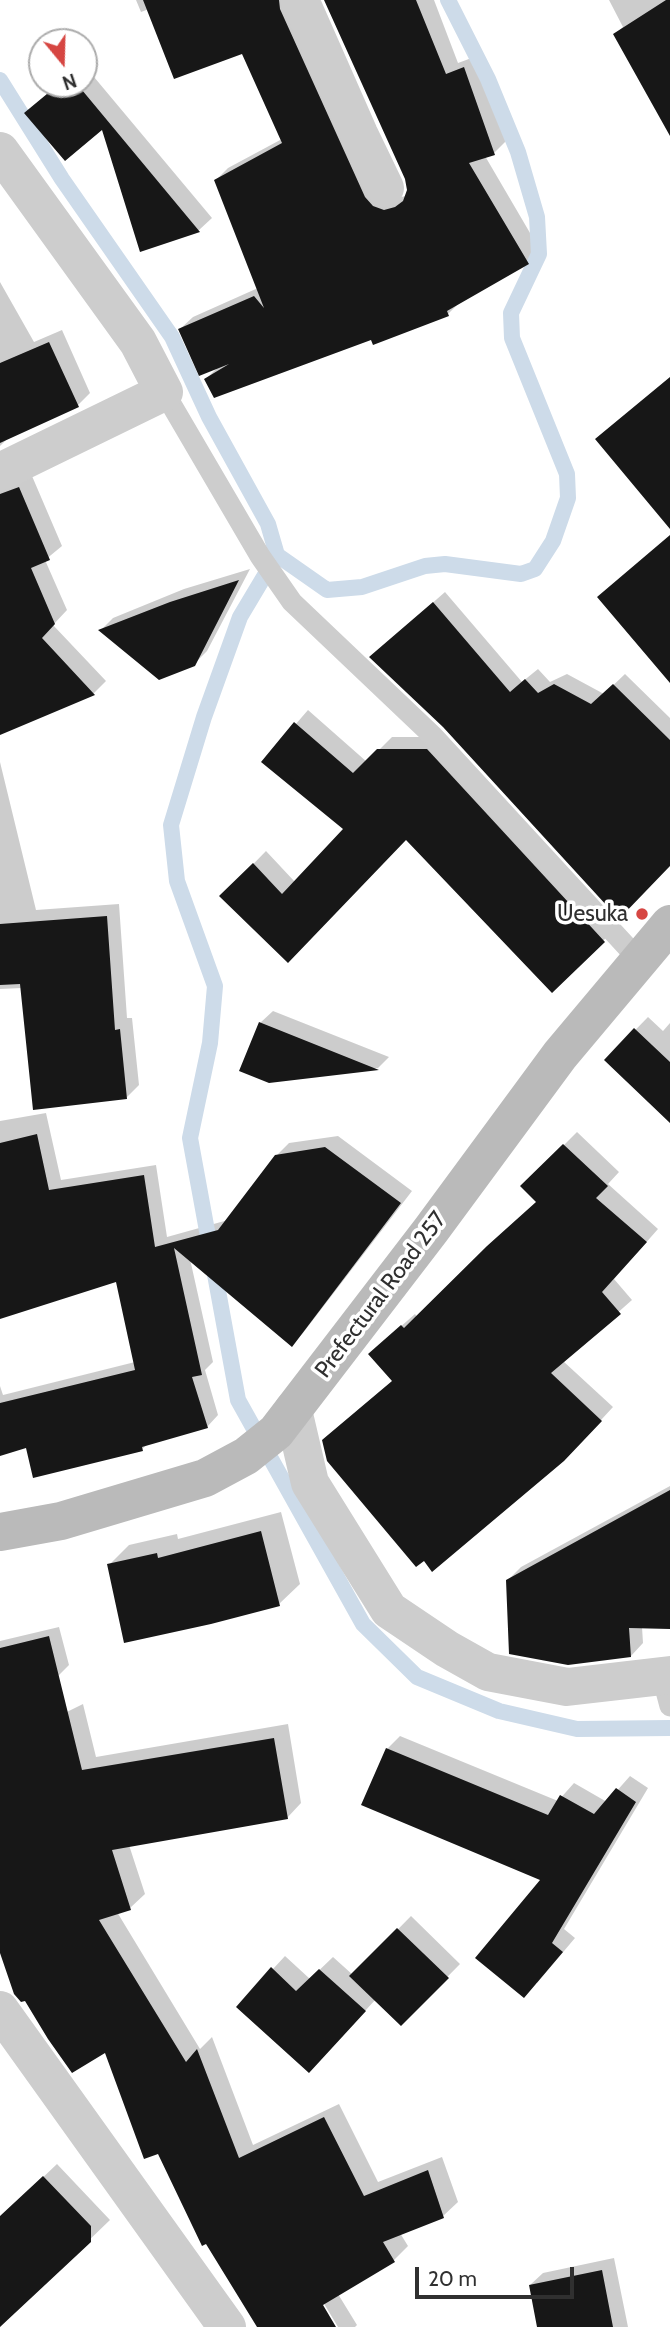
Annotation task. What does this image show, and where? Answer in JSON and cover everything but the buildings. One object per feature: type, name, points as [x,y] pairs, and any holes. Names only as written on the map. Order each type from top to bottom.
[{"type":"main road","name":"Prefectural Road 257","points":[[0,1532],[61,1521],[205,1478],[246,1456],[284,1421],[431,1230],[560,1055],[670,924]]},
{"type":"street","points":[[300,0],[385,188]]},
{"type":"street","points":[[0,151],[138,342],[164,392],[0,472]]},
{"type":"street","points":[[284,1421],[310,1483],[389,1611],[488,1672],[567,1687],[668,1690]]},
{"type":"street","points":[[0,2010],[227,2327]]},
{"type":"lane","points":[[164,392],[260,556],[292,603],[433,736],[639,961]]},
{"type":"waterway","points":[[277,555],[327,590],[362,587],[425,566],[445,564],[521,574],[535,569],[553,541],[568,498],[567,474],[512,338],[511,313],[539,254],[537,217],[518,152],[488,79],[448,0]]},
{"type":"waterway","points":[[0,80],[62,179],[172,337],[209,417],[268,524],[277,555],[240,617],[204,717],[171,825],[177,881],[215,986],[210,1043],[190,1138],[238,1400],[363,1624],[417,1677],[499,1711],[577,1729],[670,1728]]},
{"type":"place","name":"Uesuka","points":[[642,914]]}]
